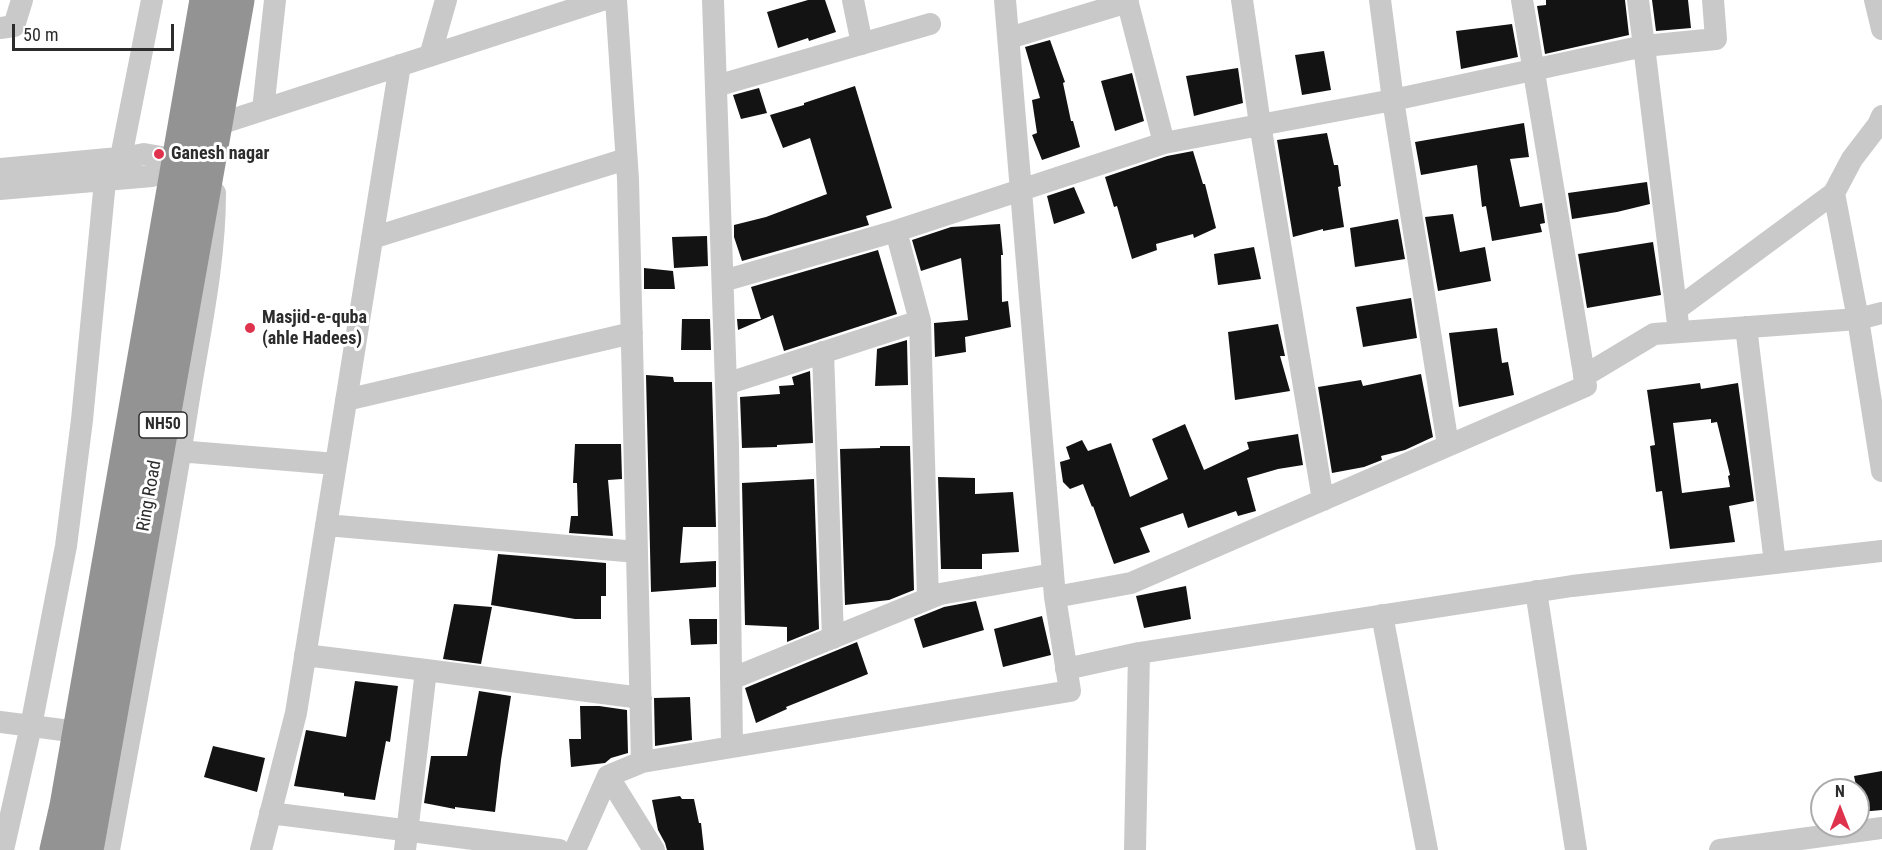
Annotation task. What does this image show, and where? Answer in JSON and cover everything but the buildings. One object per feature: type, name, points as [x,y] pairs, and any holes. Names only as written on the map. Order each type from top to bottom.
[{"type":"highway","name":"Ring Road","points":[[87,850],[170,450],[206,0]]},
{"type":"highway","name":"Ring Road","points":[[56,850],[192,165],[216,125],[238,0]]},
{"type":"street","points":[[0,28],[14,26],[22,0]]},
{"type":"street","points":[[121,157],[152,0]]},
{"type":"street","points":[[262,110],[274,0]]},
{"type":"street","points":[[430,56],[446,0]]},
{"type":"street","points":[[216,125],[602,0]]},
{"type":"street","points":[[616,0],[626,159],[632,333],[642,762]]},
{"type":"street","points":[[713,0],[726,384],[732,747]]},
{"type":"street","points":[[853,0],[862,44]]},
{"type":"street","points":[[575,850],[608,776],[642,762],[1070,691],[1055,597],[1005,0]]},
{"type":"street","points":[[1242,0],[1260,124],[1323,500]]},
{"type":"street","points":[[1380,0],[1393,99],[1448,445]]},
{"type":"street","points":[[1055,597],[1131,583],[1586,386],[1522,0]]},
{"type":"street","points":[[1638,0],[1679,333]]},
{"type":"street","points":[[723,281],[896,231],[1164,143],[1393,99],[1644,46],[1716,39],[1713,0]]},
{"type":"street","points":[[1875,0],[1882,29]]},
{"type":"street","points":[[1009,38],[1127,1],[1164,143]]},
{"type":"street","points":[[716,86],[930,24]]},
{"type":"street","points":[[261,850],[296,713],[400,65]]},
{"type":"street","points":[[1677,309],[1834,193],[1852,159],[1878,125],[1882,116]]},
{"type":"street","points":[[0,169],[144,154],[192,165]]},
{"type":"street","points":[[372,238],[626,159]]},
{"type":"street","points":[[0,189],[152,176],[192,165]]},
{"type":"street","points":[[3,841],[31,726],[66,546],[82,420],[105,181]]},
{"type":"street","points":[[1834,193],[1858,319],[1882,471]]},
{"type":"street","points":[[896,231],[920,321],[928,599]]},
{"type":"street","points":[[1584,376],[1654,334],[1858,319],[1882,313]]},
{"type":"street","points":[[726,384],[920,321]]},
{"type":"street","points":[[1746,327],[1775,563]]},
{"type":"street","points":[[346,400],[632,333]]},
{"type":"street","points":[[823,352],[833,638]]},
{"type":"street","points":[[109,850],[170,450],[336,464]]},
{"type":"street","points":[[326,525],[637,552]]},
{"type":"street","points":[[1066,669],[1139,653],[1536,591],[1882,551]]},
{"type":"street","points":[[731,679],[940,594],[1053,574]]},
{"type":"street","points":[[1536,591],[1576,850]]},
{"type":"street","points":[[1382,615],[1427,850]]},
{"type":"street","points":[[1135,850],[1139,653]]},
{"type":"street","points":[[305,656],[641,698]]},
{"type":"street","points":[[406,840],[426,670]]},
{"type":"street","points":[[0,722],[78,732]]},
{"type":"street","points":[[608,776],[654,850]]},
{"type":"street","points":[[270,813],[406,840],[559,850]]},
{"type":"street","points":[[1720,850],[1882,828]]},
{"type":"place","name":"Ganesh nagar","points":[[159,154]]},
{"type":"place","name":"Masjid-e-quba (ahle Hadees)","points":[[250,328]]}]
